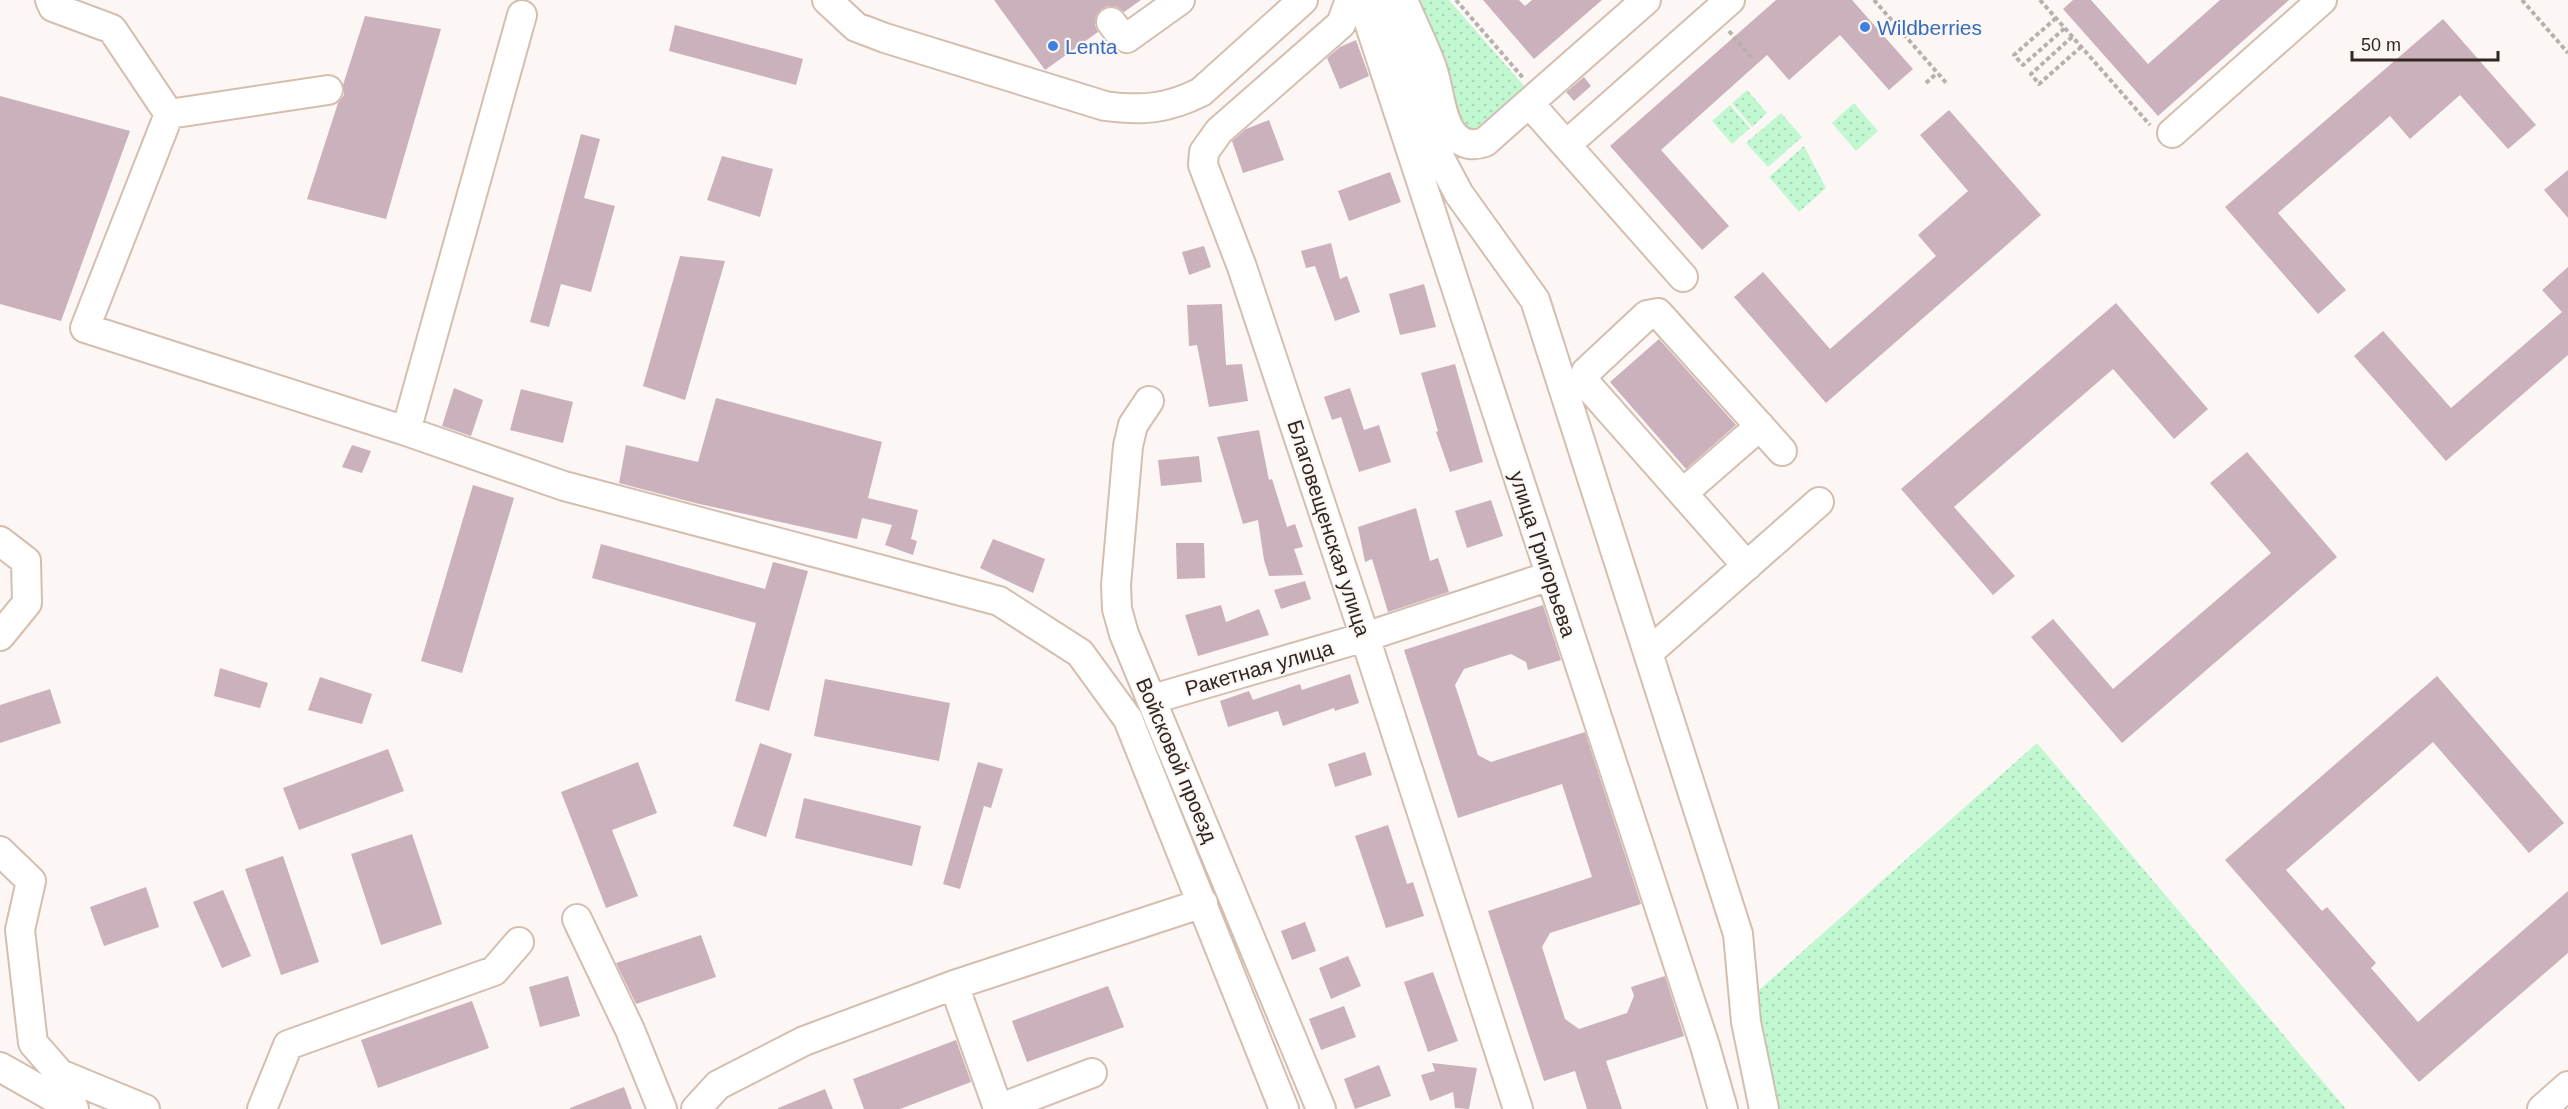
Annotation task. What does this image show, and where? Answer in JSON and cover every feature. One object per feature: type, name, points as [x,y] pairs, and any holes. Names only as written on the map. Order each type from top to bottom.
[{"type":"street","points":[[50,0],[53,8],[112,29],[169,114]]},
{"type":"street","points":[[827,0],[856,27],[885,38],[1105,106],[1138,110],[1175,104],[1201,93],[1303,0]]},
{"type":"street","points":[[1111,22],[1126,38],[1180,0]]},
{"type":"street","name":"Благовещенская улица","points":[[1350,0],[1341,24],[1219,131],[1204,152],[1203,165],[1242,267],[1518,1109]]},
{"type":"street","name":"улица Григорьева","points":[[1359,0],[1364,7],[1705,1046],[1723,1109]]},
{"type":"street","points":[[1380,0],[1434,147],[1459,194],[1535,300],[1738,934],[1746,1022],[1764,1109]]},
{"type":"street","points":[[1403,0],[1432,66],[1448,128],[1464,143],[1476,145],[1485,142],[1646,0]]},
{"type":"street","points":[[2163,131],[2322,0]]},
{"type":"street","points":[[1566,145],[1728,14]]},
{"type":"street","points":[[406,431],[522,15]]},
{"type":"street","points":[[169,114],[328,90]]},
{"type":"street","points":[[1529,103],[1683,277]]},
{"type":"street","points":[[169,114],[85,328],[406,431],[564,486],[999,601],[1080,653],[1128,719],[1284,1109]]},
{"type":"street","points":[[1747,566],[1590,388],[1585,381],[1586,372],[1647,315],[1658,313],[1782,450]]},
{"type":"street","name":"Войсковой проезд","points":[[1149,401],[1133,425],[1128,446],[1116,585],[1117,609],[1124,634],[1322,1109]]},
{"type":"street","points":[[1683,494],[1760,426]]},
{"type":"street","points":[[1648,653],[1819,502]]},
{"type":"street","points":[[0,541],[26,561],[27,603],[0,636]]},
{"type":"street","name":"Ракетная улица","points":[[1153,699],[1365,637],[1550,576]]},
{"type":"street","points":[[0,851],[31,881],[20,930],[33,1043],[60,1074],[145,1109]]},
{"type":"street","points":[[696,1109],[718,1085],[804,1041],[954,985],[1203,903]]},
{"type":"street","points":[[577,919],[630,1030],[662,1109]]},
{"type":"street","points":[[262,1109],[288,1045],[494,971],[519,942]]},
{"type":"street","points":[[954,985],[998,1108],[1092,1073]]},
{"type":"street","points":[[0,1067],[74,1109]]},
{"type":"street","points":[[2542,1109],[2568,1086]]},
{"type":"path","points":[[1456,0],[1506,58]]},
{"type":"path","points":[[1874,0],[1948,85]]},
{"type":"path","points":[[2040,0],[2080,47],[2163,131]]},
{"type":"path","points":[[2522,0],[2568,53]]},
{"type":"path","points":[[1728,14],[1752,58]]},
{"type":"path","points":[[2056,18],[2014,56],[2023,65],[2064,28]]},
{"type":"path","points":[[2072,37],[2031,74],[2039,84],[2080,47]]},
{"type":"path","points":[[1926,83],[1937,73]]},
{"type":"green space","points":[[1409,0],[1449,0],[1531,94],[1483,138],[1455,131]]},
{"type":"green space","points":[[1747,90],[1767,113],[1752,127],[1732,103]]},
{"type":"green space","points":[[1854,103],[1878,131],[1856,151],[1832,123]]},
{"type":"green space","points":[[1730,105],[1750,128],[1732,144],[1712,121]]},
{"type":"green space","points":[[1781,113],[1802,137],[1768,167],[1746,143]]},
{"type":"green space","points":[[1804,146],[1826,188],[1799,212],[1769,177]]},
{"type":"green space","points":[[2037,743],[2346,1109],[1754,1109],[1731,1015]]},
{"type":"building","name":"Lenta","points":[[994,0],[1141,0],[1124,12],[1117,7],[1108,6],[1102,9],[1096,16],[1095,25],[1098,32],[1045,70]]},
{"type":"building","points":[[1483,0],[1519,0],[1525,6],[1532,0],[1602,0],[1534,59]]},
{"type":"building","points":[[1776,0],[1852,0],[1913,69],[1889,90],[1840,35],[1789,80],[1767,55],[1661,150],[1729,226],[1702,250],[1610,146]]},
{"type":"building","points":[[2073,0],[2091,0],[2148,64],[2220,0],[2289,0],[2158,116],[2063,9]]},
{"type":"building","points":[[365,16],[441,29],[386,219],[307,199],[338,103],[344,95],[343,85]]},
{"type":"building","points":[[2443,19],[2536,125],[2508,149],[2460,95],[2410,139],[2390,116],[2278,213],[2346,290],[2318,314],[2225,207]]},
{"type":"building","points":[[675,25],[803,59],[796,85],[669,51]]},
{"type":"building","points":[[1356,40],[1369,76],[1340,89],[1327,58],[1340,47]]},
{"type":"building","points":[[1584,77],[1591,86],[1574,101],[1566,92]]},
{"type":"building","points":[[0,96],[130,131],[61,321],[0,304]]},
{"type":"building","points":[[1949,110],[2041,215],[1826,403],[1734,297],[1763,272],[1830,349],[1936,256],[1918,235],[1968,191],[1920,135]]},
{"type":"building","points":[[1269,120],[1284,160],[1243,173],[1232,141],[1246,129]]},
{"type":"building","points":[[581,134],[600,139],[584,198],[615,206],[591,292],[561,284],[549,327],[530,322]]},
{"type":"building","points":[[722,156],[773,169],[760,217],[707,200]]},
{"type":"building","points":[[2568,170],[2568,218],[2544,190]]},
{"type":"building","points":[[1390,172],[1401,202],[1349,221],[1338,191]]},
{"type":"building","points":[[1331,243],[1340,279],[1347,276],[1360,312],[1335,321],[1315,266],[1306,268],[1301,251]]},
{"type":"building","points":[[1204,246],[1211,267],[1189,275],[1182,252]]},
{"type":"building","points":[[680,256],[725,261],[685,400],[643,386]]},
{"type":"building","points":[[2568,267],[2568,355],[2446,461],[2354,356],[2383,331],[2451,408],[2562,312],[2542,290]]},
{"type":"building","points":[[1424,284],[1436,327],[1400,335],[1389,294]]},
{"type":"building","points":[[2116,303],[2208,409],[2174,439],[2113,369],[1954,507],[2015,576],[1993,595],[1901,489]]},
{"type":"building","points":[[1222,304],[1226,365],[1242,364],[1248,401],[1209,407],[1197,345],[1189,346],[1187,305]]},
{"type":"building","points":[[1659,339],[1736,425],[1686,469],[1610,382]]},
{"type":"building","points":[[1455,364],[1483,462],[1450,472],[1436,432],[1438,431],[1421,373]]},
{"type":"building","points":[[454,388],[483,400],[471,436],[442,426]]},
{"type":"building","points":[[1350,388],[1364,430],[1379,425],[1391,462],[1359,472],[1341,417],[1332,420],[1324,397]]},
{"type":"building","points":[[521,389],[573,402],[563,443],[510,430]]},
{"type":"building","points":[[716,398],[882,442],[868,498],[918,510],[911,539],[917,541],[913,555],[885,545],[892,525],[862,518],[857,539],[695,503],[619,483],[626,445],[698,462]]},
{"type":"building","points":[[1259,430],[1269,480],[1272,479],[1287,527],[1295,524],[1303,547],[1294,549],[1303,575],[1269,576],[1264,560],[1258,520],[1243,524],[1217,437]]},
{"type":"building","points":[[352,445],[371,451],[362,473],[342,467]]},
{"type":"building","points":[[2247,452],[2337,557],[2122,743],[2031,637],[2053,619],[2113,689],[2271,553],[2210,483]]},
{"type":"building","points":[[1199,456],[1202,482],[1161,486],[1158,460]]},
{"type":"building","points":[[473,485],[514,498],[462,673],[421,661]]},
{"type":"building","points":[[1491,500],[1503,536],[1467,548],[1455,511]]},
{"type":"building","points":[[1416,508],[1430,561],[1438,558],[1449,592],[1388,612],[1372,559],[1365,562],[1358,527]]},
{"type":"building","points":[[993,539],[1045,559],[1033,593],[980,568]]},
{"type":"building","points":[[1176,543],[1204,543],[1205,578],[1177,579]]},
{"type":"building","points":[[601,544],[765,589],[773,562],[808,571],[769,711],[735,701],[756,623],[592,578]]},
{"type":"building","points":[[1305,581],[1311,599],[1281,609],[1274,590]]},
{"type":"building","points":[[1221,605],[1226,622],[1259,609],[1269,635],[1198,656],[1185,615]]},
{"type":"building","points":[[1543,605],[1561,660],[1528,670],[1526,662],[1511,654],[1464,669],[1455,685],[1478,755],[1491,762],[1585,732],[1641,904],[1550,933],[1542,947],[1565,1019],[1579,1029],[1627,1013],[1634,996],[1631,987],[1665,976],[1684,1036],[1606,1061],[1622,1109],[1587,1109],[1575,1071],[1544,1081],[1488,911],[1592,877],[1562,784],[1458,818],[1404,650]]},
{"type":"building","points":[[220,668],[268,683],[260,708],[214,696]]},
{"type":"building","points":[[1350,674],[1359,703],[1335,711],[1334,708],[1283,726],[1278,711],[1228,727],[1220,701],[1249,691],[1253,700],[1300,684],[1302,690]]},
{"type":"building","points":[[2437,676],[2564,823],[2529,853],[2433,742],[2286,870],[2322,911],[2327,907],[2376,963],[2371,968],[2418,1022],[2568,891],[2568,953],[2419,1082],[2225,860]]},
{"type":"building","points":[[320,677],[372,694],[362,724],[308,710]]},
{"type":"building","points":[[825,679],[950,703],[939,761],[814,736]]},
{"type":"building","points":[[50,689],[61,723],[0,743],[0,705]]},
{"type":"building","points":[[760,743],[792,754],[766,837],[733,826]]},
{"type":"building","points":[[388,749],[404,791],[299,830],[283,788]]},
{"type":"building","points":[[1365,752],[1372,775],[1335,787],[1328,764]]},
{"type":"building","points":[[638,762],[657,813],[612,830],[638,896],[606,908],[561,792]]},
{"type":"building","points":[[978,762],[1003,769],[991,808],[984,806],[960,889],[943,884]]},
{"type":"building","points":[[804,798],[921,826],[912,866],[795,838]]},
{"type":"building","points":[[1388,825],[1407,884],[1413,882],[1424,916],[1386,928],[1355,836]]},
{"type":"building","points":[[412,834],[442,924],[381,945],[351,854]]},
{"type":"building","points":[[283,856],[319,962],[281,975],[245,869]]},
{"type":"building","points":[[146,887],[159,927],[104,946],[90,907]]},
{"type":"building","points":[[223,890],[251,956],[222,968],[193,902]]},
{"type":"building","points":[[1305,922],[1316,951],[1292,960],[1281,931]]},
{"type":"building","points":[[701,935],[716,977],[636,1004],[616,963]]},
{"type":"building","points":[[1348,956],[1361,986],[1331,999],[1319,968]]},
{"type":"building","points":[[1433,972],[1458,1041],[1428,1052],[1404,982]]},
{"type":"building","points":[[568,976],[580,1016],[540,1027],[529,987]]},
{"type":"building","points":[[1108,986],[1124,1027],[1027,1062],[1012,1021]]},
{"type":"building","points":[[472,1001],[489,1048],[378,1088],[361,1040]]},
{"type":"building","points":[[1344,1006],[1356,1037],[1321,1050],[1309,1019]]},
{"type":"building","points":[[956,1040],[971,1082],[900,1109],[864,1109],[853,1079]]},
{"type":"building","points":[[1432,1063],[1477,1068],[1469,1109],[1455,1108],[1453,1092],[1430,1101],[1421,1075],[1435,1071]]},
{"type":"building","points":[[1379,1065],[1391,1096],[1355,1109],[1344,1079]]},
{"type":"building","points":[[624,1087],[632,1109],[570,1109],[570,1108]]},
{"type":"building","points":[[825,1089],[833,1109],[778,1109],[778,1108]]},
{"type":"place","name":"Wildberries","points":[[1865,27]]},
{"type":"place","name":"Lenta","points":[[1053,46]]}]
